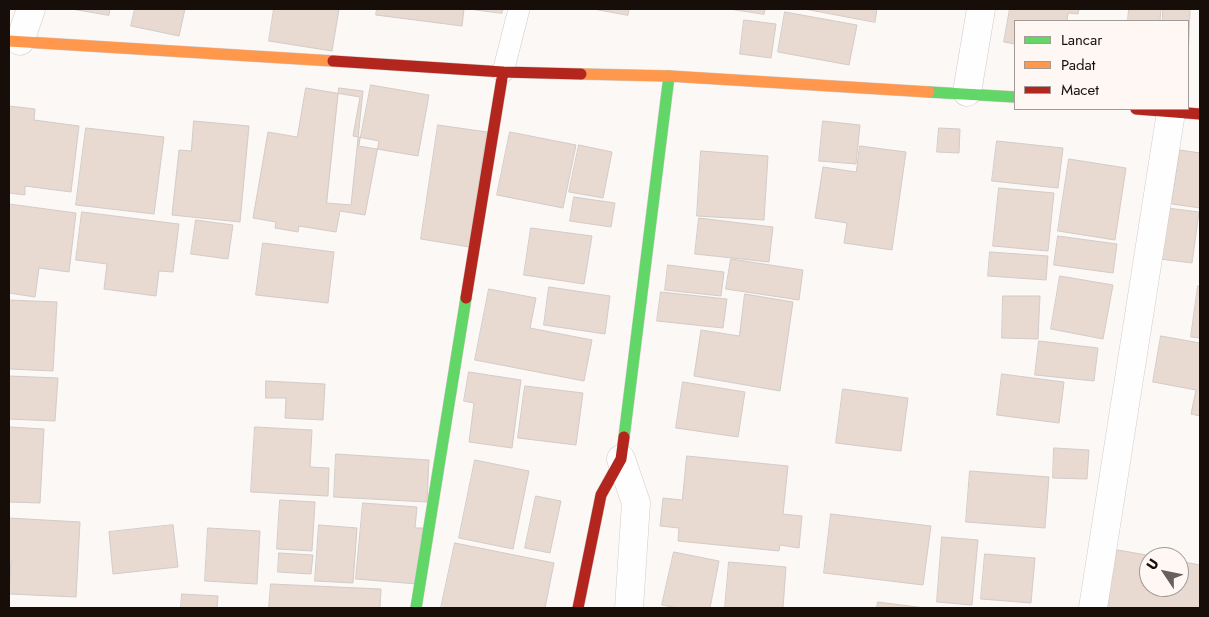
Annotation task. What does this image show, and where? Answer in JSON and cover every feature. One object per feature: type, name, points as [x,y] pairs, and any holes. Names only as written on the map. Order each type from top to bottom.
[{"type":"street","points":[[31,9],[14,41],[503,72],[669,76],[967,92],[1014,97]]},
{"type":"street","points":[[967,92],[981,9]]},
{"type":"street","points":[[416,608],[503,72]]},
{"type":"street","points":[[578,608],[586,556],[601,495],[621,459],[669,76]]},
{"type":"street","points":[[1148,110],[1200,114]]},
{"type":"street","points":[[1093,608],[1171,112]]},
{"type":"street","points":[[621,459],[636,503],[628,608]]},
{"type":"lane","points":[[503,72],[519,9]]},
{"type":"building","points":[[72,9],[110,9],[109,15]]},
{"type":"building","points":[[135,9],[185,9],[179,36],[131,26]]},
{"type":"building","points":[[274,9],[339,9],[332,51],[269,41]]},
{"type":"building","points":[[377,9],[464,9],[462,26],[376,15]]},
{"type":"building","points":[[469,9],[503,9],[502,13]]},
{"type":"building","points":[[594,9],[629,9],[628,15]]},
{"type":"building","points":[[730,9],[765,9],[764,14]]},
{"type":"building","points":[[805,9],[877,9],[875,22]]},
{"type":"building","points":[[1010,9],[1079,9],[1078,14],[1068,13],[1067,20],[1014,20],[1014,44],[1004,42]]},
{"type":"building","points":[[1129,9],[1161,9],[1160,20],[1128,20]]},
{"type":"building","points":[[1163,9],[1190,9],[1189,35],[1189,20],[1163,20]]},
{"type":"building","points":[[785,12],[857,25],[849,65],[778,52]]},
{"type":"building","points":[[744,20],[776,24],[771,58],[740,54]]},
{"type":"building","points":[[371,85],[429,95],[418,156],[359,146]]},
{"type":"building","points":[[306,88],[360,97],[353,136],[379,141],[365,215],[340,211],[336,232],[299,226],[298,232],[275,228],[276,222],[253,218],[268,132],[297,137]]},
{"type":"building","points":[[339,88],[363,91],[351,205],[327,203]]},
{"type":"building","points":[[9,106],[35,109],[34,120],[79,126],[71,192],[25,186],[25,195],[9,193]]},
{"type":"building","points":[[194,121],[249,126],[240,222],[172,215],[179,150],[191,151]]},
{"type":"building","points":[[823,121],[860,125],[856,164],[819,161]]},
{"type":"building","points":[[438,125],[487,132],[469,247],[421,239]]},
{"type":"building","points":[[86,128],[164,137],[154,214],[76,205]]},
{"type":"building","points":[[939,128],[960,129],[959,153],[937,152]]},
{"type":"building","points":[[510,132],[576,145],[563,208],[497,195]]},
{"type":"building","points":[[997,141],[1063,148],[1058,188],[992,181]]},
{"type":"building","points":[[579,145],[612,152],[603,198],[569,192]]},
{"type":"building","points":[[860,146],[906,152],[892,250],[844,243],[847,223],[815,218],[823,167],[856,172]]},
{"type":"building","points":[[1180,150],[1200,153],[1200,208],[1172,204]]},
{"type":"building","points":[[701,151],[768,156],[764,220],[697,216]]},
{"type":"building","points":[[1069,159],[1126,168],[1115,240],[1058,231]]},
{"type":"building","points":[[999,188],[1054,193],[1048,251],[993,246]]},
{"type":"building","points":[[574,197],[615,203],[611,227],[570,221]]},
{"type":"building","points":[[9,204],[76,213],[69,272],[39,268],[35,297],[9,293]]},
{"type":"building","points":[[1167,208],[1199,212],[1192,263],[1160,259]]},
{"type":"building","points":[[82,212],[179,224],[173,272],[159,271],[156,296],[104,289],[107,264],[76,260]]},
{"type":"building","points":[[699,218],[773,227],[769,262],[695,254]]},
{"type":"building","points":[[196,220],[233,225],[228,259],[191,254]]},
{"type":"building","points":[[531,228],[592,236],[584,284],[524,275]]},
{"type":"building","points":[[1058,236],[1117,244],[1113,273],[1054,265]]},
{"type":"building","points":[[263,243],[334,252],[328,303],[256,295]]},
{"type":"building","points":[[990,252],[1048,256],[1046,280],[988,276]]},
{"type":"building","points":[[731,259],[803,270],[799,300],[726,289]]},
{"type":"building","points":[[668,265],[724,272],[721,296],[665,290]]},
{"type":"building","points":[[1060,276],[1113,285],[1103,339],[1051,329]]},
{"type":"building","points":[[1198,286],[1200,287],[1200,338],[1191,337]]},
{"type":"building","points":[[549,287],[610,296],[605,334],[544,325]]},
{"type":"building","points":[[489,289],[536,298],[530,328],[592,340],[584,381],[475,360]]},
{"type":"building","points":[[661,292],[727,299],[723,328],[657,321]]},
{"type":"building","points":[[745,294],[793,302],[780,391],[694,376],[701,330],[739,336]]},
{"type":"building","points":[[1003,296],[1040,296],[1038,339],[1002,338]]},
{"type":"building","points":[[9,300],[57,302],[53,371],[9,369]]},
{"type":"building","points":[[1161,336],[1200,343],[1200,416],[1191,414],[1196,390],[1153,382]]},
{"type":"building","points":[[1039,341],[1098,348],[1094,381],[1035,375]]},
{"type":"building","points":[[469,372],[521,380],[512,448],[469,442],[474,403],[464,401]]},
{"type":"building","points":[[1002,374],[1064,382],[1059,423],[997,415]]},
{"type":"building","points":[[9,376],[58,378],[55,421],[9,419]]},
{"type":"building","points":[[266,381],[325,384],[323,420],[285,418],[286,398],[266,398]]},
{"type":"building","points":[[683,382],[745,392],[738,437],[676,428]]},
{"type":"building","points":[[525,386],[583,393],[576,445],[518,438]]},
{"type":"building","points":[[843,389],[908,398],[901,451],[836,443]]},
{"type":"building","points":[[9,427],[44,429],[40,503],[9,502]]},
{"type":"building","points":[[255,427],[312,430],[310,467],[329,468],[328,496],[251,492]]},
{"type":"building","points":[[1054,448],[1089,450],[1087,479],[1053,478]]},
{"type":"building","points":[[336,454],[429,460],[427,502],[334,497]]},
{"type":"building","points":[[687,456],[788,466],[783,514],[802,516],[799,548],[780,545],[779,551],[678,541],[679,528],[660,526],[663,498],[682,500]]},
{"type":"building","points":[[475,460],[529,471],[513,549],[459,538]]},
{"type":"building","points":[[970,471],[1049,477],[1045,528],[966,522]]},
{"type":"building","points":[[536,496],[561,501],[550,553],[525,548]]},
{"type":"building","points":[[280,500],[315,502],[312,551],[277,549]]},
{"type":"building","points":[[363,503],[417,507],[415,528],[423,528],[417,584],[356,579]]},
{"type":"building","points":[[831,514],[931,526],[923,585],[824,573]]},
{"type":"building","points":[[9,518],[80,522],[76,597],[9,594],[11,560],[9,560]]},
{"type":"building","points":[[173,525],[178,567],[113,574],[109,532]]},
{"type":"building","points":[[319,525],[357,528],[353,583],[315,581]]},
{"type":"building","points":[[208,528],[260,531],[257,584],[205,581]]},
{"type":"building","points":[[942,537],[978,540],[972,605],[937,602]]},
{"type":"building","points":[[455,543],[554,563],[545,608],[441,608]]},
{"type":"building","points":[[1112,549],[1139,554],[1139,597],[1189,597],[1189,563],[1200,565],[1200,608],[1101,608]]},
{"type":"building","points":[[674,552],[719,561],[710,608],[678,608],[662,605]]},
{"type":"building","points":[[279,553],[313,555],[311,574],[278,572]]},
{"type":"building","points":[[985,554],[1035,558],[1031,603],[981,599]]},
{"type":"building","points":[[729,562],[786,567],[783,608],[725,608]]},
{"type":"building","points":[[271,584],[381,589],[380,608],[269,608]]},
{"type":"building","points":[[182,594],[218,596],[217,608],[181,608]]},
{"type":"building","points":[[878,602],[925,608],[877,608]]},
{"type":"traffic: fast","points":[[624,437],[669,76]]},
{"type":"traffic: fast","points":[[929,92],[1014,97]]},
{"type":"traffic: fast","points":[[416,608],[466,298]]},
{"type":"traffic: slow","points":[[9,41],[333,61]]},
{"type":"traffic: slow","points":[[581,74],[669,76],[929,92]]},
{"type":"traffic: jam","points":[[333,61],[503,72],[581,74]]},
{"type":"traffic: jam","points":[[466,298],[503,72]]},
{"type":"traffic: jam","points":[[1149,110],[1200,114]]},
{"type":"traffic: jam","points":[[578,608],[601,495],[621,459],[624,437]]}]
